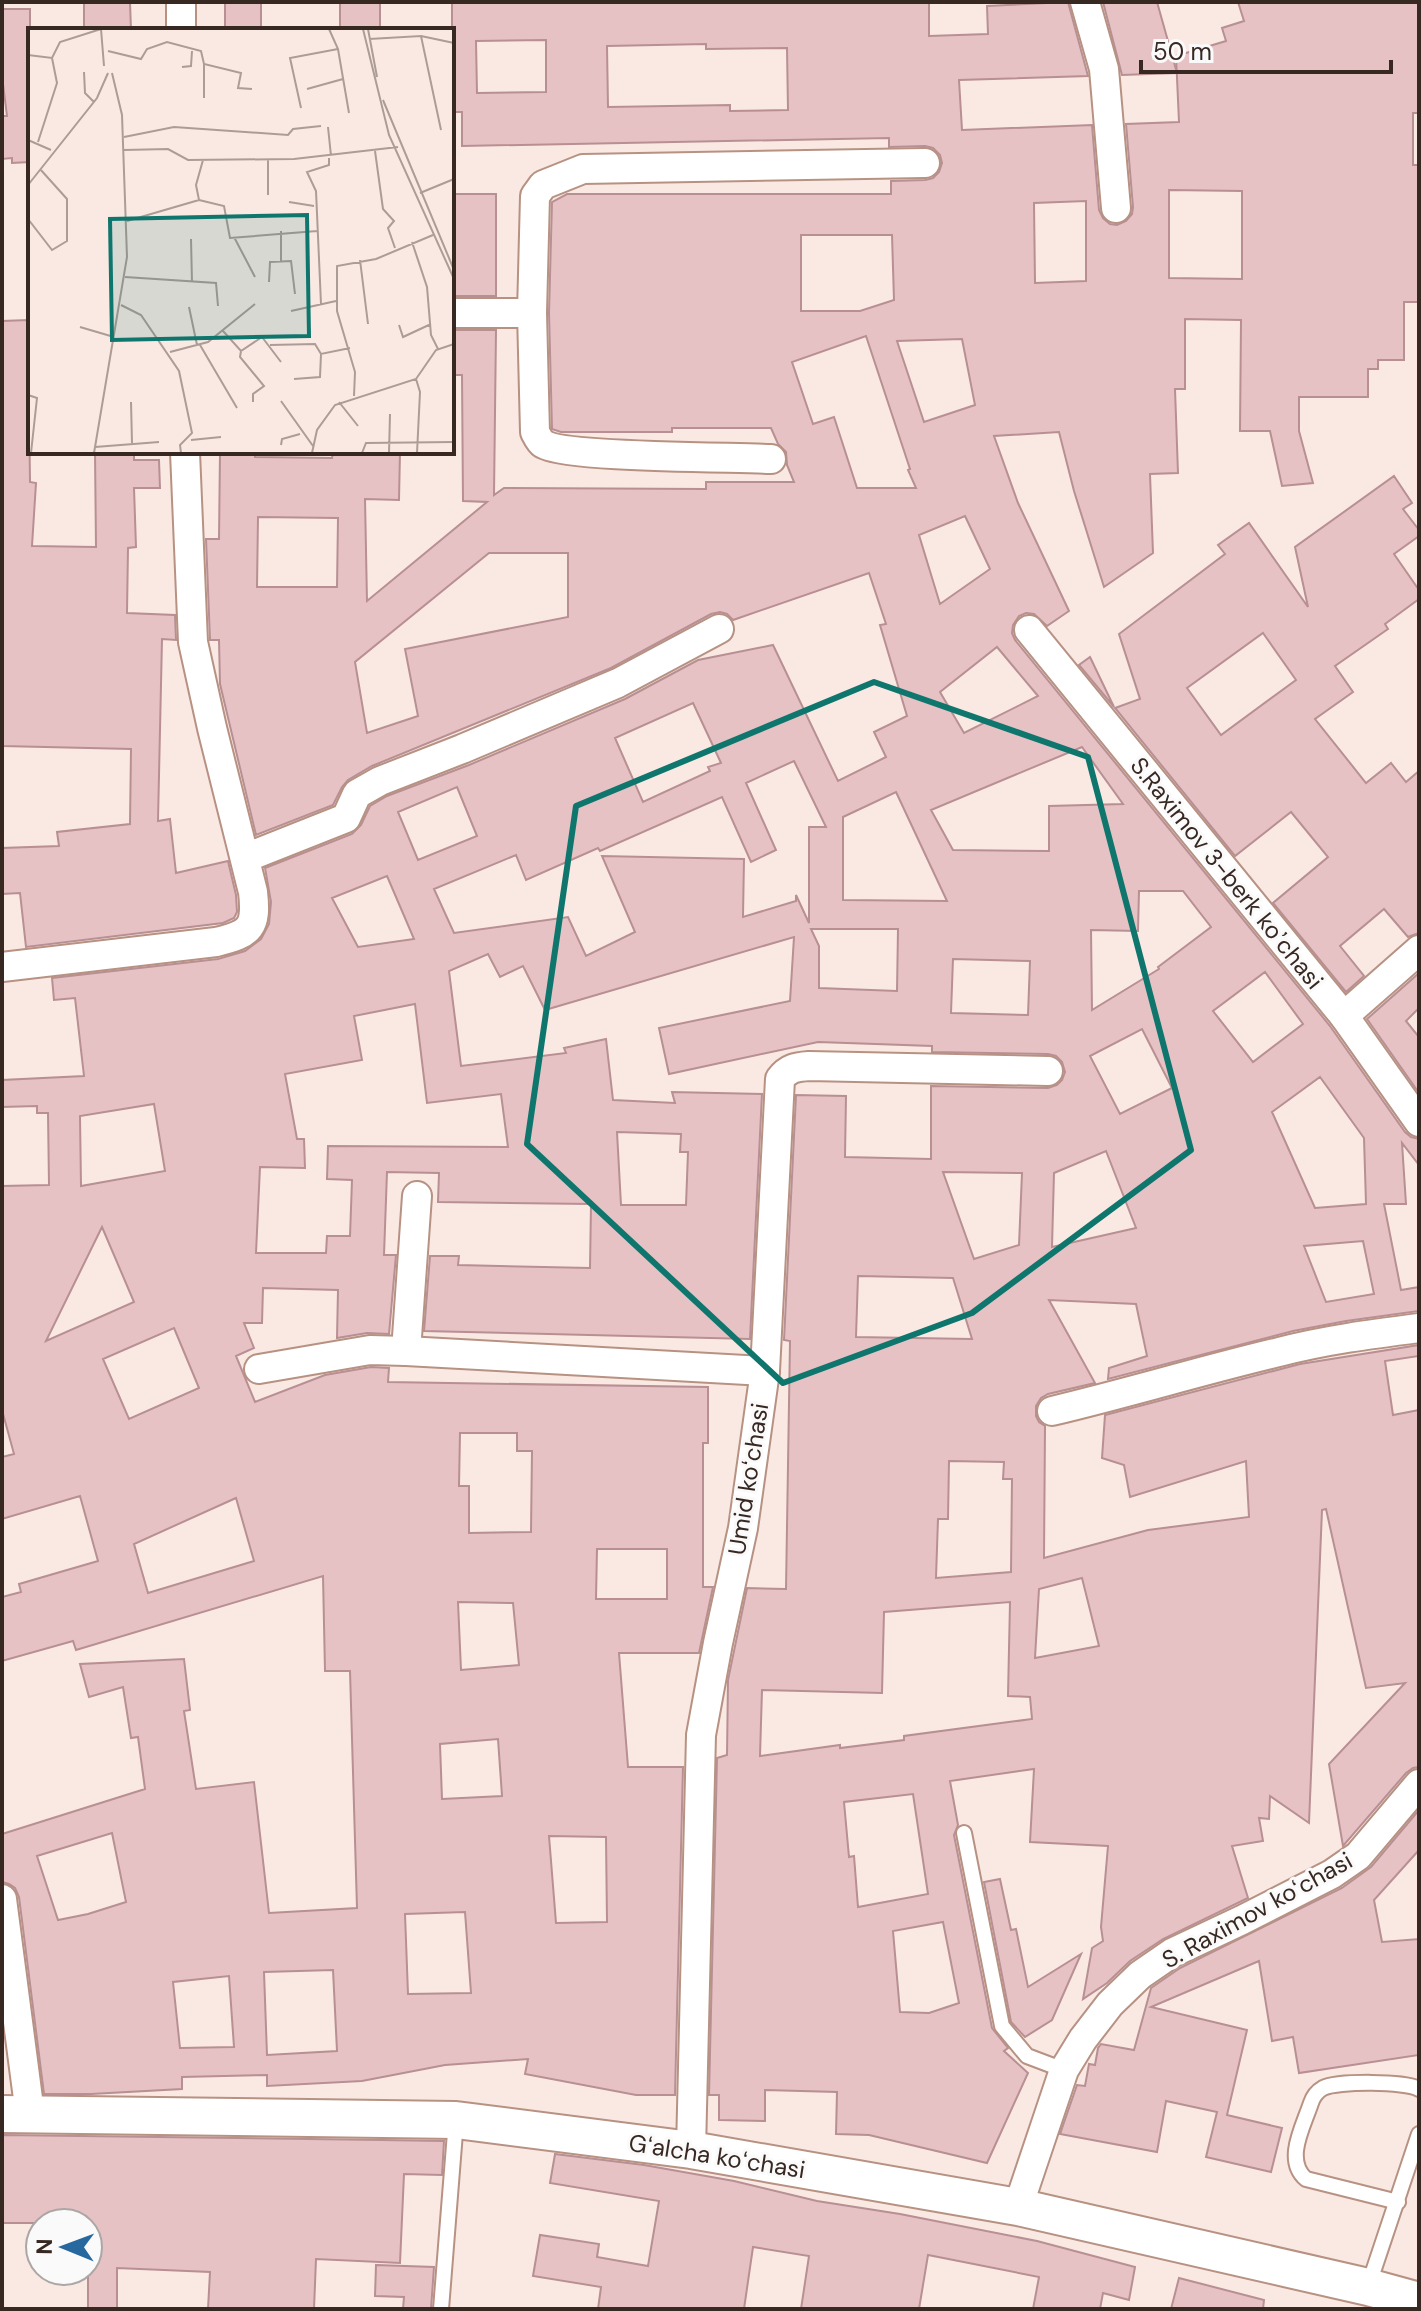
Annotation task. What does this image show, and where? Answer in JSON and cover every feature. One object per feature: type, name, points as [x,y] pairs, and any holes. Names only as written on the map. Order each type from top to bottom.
[{"type":"street","points":[[181,2],[181,28]]},
{"type":"street","points":[[1085,2],[1104,69],[1116,208]]},
{"type":"street","points":[[771,459],[584,452],[541,442],[535,432],[532,313],[535,196],[543,185],[583,169],[925,163]]},
{"type":"street","points":[[454,313],[532,313]]},
{"type":"street","points":[[2,967],[237,938],[250,929],[256,915],[193,642],[185,454]]},
{"type":"street","points":[[245,858],[346,818],[357,794],[380,781],[618,683],[719,629]]},
{"type":"street","name":"S.Raximov 3-berk koʼchasi","points":[[1029,630],[1344,1016],[1419,1122]]},
{"type":"street","points":[[1344,1016],[1419,950]]},
{"type":"street","name":"Umid koʻchasi","points":[[691,2150],[701,1735],[743,1528],[765,1371],[780,1079],[785,1071],[809,1066],[1048,1071]]},
{"type":"street","points":[[406,1351],[417,1196]]},
{"type":"street","points":[[1052,1411],[1280,1351],[1343,1338],[1419,1328]]},
{"type":"street","points":[[259,1369],[370,1350],[765,1371]]},
{"type":"street","name":"S. Raximov koʻchasi","points":[[1018,2207],[1064,2070],[1101,2015],[1140,1975],[1172,1953],[1332,1874],[1358,1856],[1419,1784]]},
{"type":"street","points":[[2,1899],[16,2114]]},
{"type":"street","name":"Gʻalcha koʻchasi","points":[[16,2114],[456,2120],[691,2150],[1018,2207],[1377,2296],[1419,2301]]},
{"type":"lane","points":[[964,1833],[1002,2026],[1027,2056],[1064,2070]]},
{"type":"lane","points":[[1398,2202],[1306,2179],[1298,2173],[1294,2159],[1314,2095],[1324,2087],[1401,2083],[1419,2089]]},
{"type":"lane","points":[[441,2309],[456,2120]]},
{"type":"lane","points":[[1377,2296],[1398,2202],[1419,2134]]},
{"type":"highlighted area","points":[[874,682],[1088,757],[1191,1150],[972,1313],[783,1383],[527,1144],[576,806]]},
{"type":"building","points":[[84,2],[130,2],[131,28],[84,28]]},
{"type":"building","points":[[225,2],[261,2],[261,28],[225,28]]},
{"type":"building","points":[[340,2],[380,2],[380,28],[340,28]]},
{"type":"building","points":[[452,2],[929,2],[929,36],[988,34],[987,6],[1068,2],[1088,76],[959,80],[962,130],[1092,125],[1099,210],[1110,224],[1117,225],[1126,221],[1133,207],[1126,124],[1179,122],[1176,56],[1226,41],[1222,28],[1244,21],[1238,2],[1419,2],[1419,113],[1413,113],[1413,165],[1419,165],[1418,302],[1404,302],[1404,360],[1378,360],[1378,369],[1368,369],[1368,397],[1299,397],[1299,431],[1313,483],[1282,486],[1270,431],[1240,431],[1241,320],[1185,319],[1185,389],[1175,389],[1178,473],[1150,474],[1153,553],[1104,587],[1059,432],[994,436],[1018,503],[1069,611],[1047,626],[1034,614],[1019,616],[1013,625],[1015,640],[1330,1026],[1405,1132],[1419,1139],[1419,1165],[1402,1143],[1406,1204],[1384,1204],[1401,1290],[1419,1287],[1419,1311],[1293,1331],[1108,1379],[1109,1368],[1147,1356],[1136,1304],[1049,1300],[1095,1383],[1048,1394],[1036,1406],[1036,1416],[1045,1426],[1044,1558],[1148,1530],[1249,1517],[1246,1461],[1130,1497],[1124,1465],[1102,1458],[1105,1415],[1300,1364],[1419,1345],[1419,1356],[1385,1361],[1393,1415],[1419,1410],[1419,1767],[1406,1773],[1343,1846],[1329,1764],[1405,1683],[1366,1688],[1326,1509],[1322,1510],[1309,1823],[1270,1796],[1269,1819],[1259,1818],[1263,1841],[1232,1846],[1248,1898],[1163,1939],[1083,1999],[1092,1948],[1103,1941],[1101,1927],[1108,1846],[1030,1842],[1034,1769],[950,1781],[958,1825],[954,1835],[992,2028],[1008,2048],[1004,2051],[1028,2073],[987,2163],[869,2135],[836,2134],[837,2092],[765,2090],[765,2121],[719,2120],[719,2095],[709,2095],[717,1758],[727,1755],[728,1680],[747,1588],[786,1589],[790,1341],[784,1340],[796,1095],[846,1096],[845,1157],[931,1159],[931,1086],[1048,1088],[1057,1085],[1065,1072],[1062,1062],[1048,1054],[932,1052],[932,1046],[818,1042],[669,1074],[659,1028],[790,1001],[794,937],[545,1010],[523,966],[500,977],[488,954],[449,971],[461,1066],[566,1053],[564,1048],[606,1039],[613,1100],[675,1103],[672,1092],[762,1094],[750,1339],[424,1331],[430,1256],[459,1256],[458,1265],[590,1268],[591,1204],[438,1202],[439,1173],[387,1172],[384,1255],[396,1255],[389,1334],[367,1333],[337,1338],[338,1290],[263,1288],[262,1323],[244,1323],[254,1348],[236,1356],[255,1402],[325,1375],[371,1367],[389,1368],[388,1382],[708,1387],[708,1443],[703,1443],[703,1587],[713,1587],[699,1653],[619,1653],[628,1767],[683,1767],[675,2095],[636,2095],[525,2074],[528,2059],[445,2065],[362,2081],[267,2086],[267,2075],[182,2077],[182,2089],[44,2094],[19,1897],[15,1888],[2,1882],[2,1834],[145,1789],[138,1737],[131,1738],[123,1687],[89,1697],[80,1664],[184,1659],[190,1710],[184,1711],[196,1789],[254,1782],[269,1913],[357,1908],[350,1671],[325,1671],[323,1576],[76,1650],[73,1641],[2,1661],[2,1597],[21,1592],[19,1584],[98,1561],[80,1496],[2,1519],[2,1457],[14,1454],[2,1410],[2,1186],[49,1185],[48,1113],[37,1113],[37,1106],[2,1107],[2,1080],[84,1076],[75,998],[54,1000],[52,978],[218,959],[245,951],[261,939],[269,924],[271,902],[265,868],[352,834],[361,825],[370,806],[387,796],[625,699],[698,660],[773,645],[838,781],[886,757],[874,732],[907,716],[880,625],[886,624],[869,573],[733,620],[720,612],[711,614],[611,668],[372,766],[348,780],[333,805],[256,835],[220,684],[219,640],[210,640],[206,539],[219,539],[220,454],[332,458],[333,454],[400,454],[399,500],[365,499],[367,601],[487,502],[463,501],[462,375],[454,375],[454,330],[496,330],[494,495],[504,488],[706,489],[706,482],[794,482],[786,452],[778,444],[771,428],[672,428],[672,432],[561,432],[552,429],[549,313],[552,202],[567,194],[891,194],[891,181],[933,178],[942,163],[940,155],[933,148],[889,147],[889,138],[462,146],[462,112],[454,112]],"holes":[[[546,40],[546,92],[477,93],[476,41]],[[706,44],[706,49],[787,48],[788,110],[730,111],[730,105],[608,107],[607,46]],[[1169,190],[1242,191],[1242,279],[1169,278]],[[1086,201],[1086,281],[1035,283],[1034,203]],[[801,235],[892,235],[894,300],[860,311],[801,311]],[[866,336],[916,488],[857,488],[834,417],[813,424],[792,362]],[[962,339],[975,405],[924,422],[897,341]],[[965,516],[990,569],[940,604],[919,535]],[[258,517],[338,518],[337,587],[257,587]],[[489,553],[568,553],[568,617],[405,649],[418,716],[367,733],[355,662]],[[997,647],[1038,696],[964,733],[940,692]],[[693,703],[721,763],[708,767],[710,771],[643,802],[615,738]],[[1082,747],[1123,804],[1049,806],[1049,851],[953,850],[931,810]],[[794,761],[826,827],[809,827],[809,923],[796,895],[796,901],[743,917],[744,859],[602,856],[635,932],[586,956],[568,917],[454,933],[434,889],[516,855],[526,880],[722,797],[751,862],[776,850],[746,783]],[[457,787],[477,836],[418,860],[398,812]],[[896,792],[947,901],[843,900],[843,817]],[[387,876],[414,939],[358,947],[332,898]],[[1139,891],[1183,891],[1211,927],[1159,969],[1092,1010],[1091,930],[1138,931]],[[811,929],[898,929],[897,991],[819,988],[819,946]],[[953,959],[1030,961],[1028,1015],[951,1013]],[[1265,972],[1303,1024],[1253,1062],[1213,1011]],[[415,1004],[427,1103],[501,1094],[508,1147],[328,1146],[327,1179],[352,1180],[350,1236],[327,1236],[326,1253],[256,1253],[260,1167],[305,1168],[304,1139],[297,1139],[285,1074],[362,1060],[354,1016]],[[1142,1029],[1172,1088],[1120,1114],[1090,1056]],[[1320,1077],[1364,1138],[1366,1204],[1315,1208],[1272,1112]],[[154,1104],[165,1171],[81,1186],[80,1116]],[[617,1132],[681,1134],[680,1152],[688,1152],[686,1205],[621,1205]],[[1106,1151],[1136,1228],[1052,1247],[1054,1173]],[[943,1172],[1022,1173],[1019,1245],[974,1259]],[[102,1227],[134,1302],[46,1341]],[[1363,1241],[1374,1294],[1326,1302],[1304,1246]],[[858,1276],[953,1278],[972,1339],[856,1337]],[[174,1328],[199,1388],[129,1419],[103,1359]],[[460,1433],[517,1433],[517,1451],[532,1451],[531,1532],[469,1533],[469,1486],[459,1486]],[[949,1461],[1004,1462],[1003,1479],[1012,1479],[1011,1572],[936,1578],[938,1519],[948,1519]],[[236,1498],[254,1561],[148,1593],[134,1544]],[[597,1549],[667,1549],[667,1599],[596,1599]],[[1082,1578],[1099,1646],[1035,1658],[1039,1589]],[[458,1602],[513,1603],[519,1665],[461,1670]],[[1010,1602],[1008,1696],[1030,1697],[1032,1719],[904,1736],[904,1740],[760,1756],[762,1690],[882,1693],[884,1612]],[[498,1739],[502,1796],[442,1799],[440,1744]],[[913,1794],[928,1894],[858,1907],[854,1856],[849,1857],[844,1802]],[[112,1833],[126,1902],[58,1920],[37,1856]],[[549,1836],[606,1837],[607,1922],[556,1923]],[[465,1912],[471,1993],[408,1994],[405,1914]],[[943,1922],[959,2003],[929,2013],[900,2012],[893,1931]],[[333,1970],[337,2051],[267,2055],[264,1972]],[[229,1976],[234,2047],[180,2048],[173,1982]]]},
{"type":"building","points":[[1103,2],[1157,2],[1177,73],[1122,75]]},
{"type":"building","points":[[2,9],[30,9],[28,162],[12,163],[12,158],[2,159],[2,116],[7,116],[2,76]]},
{"type":"building","points":[[454,194],[496,194],[496,296],[454,296]]},
{"type":"building","points":[[28,320],[28,454],[30,482],[36,483],[32,546],[96,547],[95,454],[134,454],[134,460],[159,460],[160,488],[134,488],[136,547],[128,548],[127,613],[175,615],[176,640],[162,639],[158,821],[170,819],[176,873],[228,861],[237,912],[234,918],[223,923],[26,947],[20,893],[2,894],[2,848],[59,846],[57,832],[130,824],[131,749],[2,746],[2,321]]},
{"type":"building","points":[[1394,476],[1412,503],[1403,509],[1419,530],[1419,536],[1394,554],[1419,590],[1419,599],[1385,624],[1388,629],[1335,666],[1353,692],[1315,719],[1366,783],[1391,763],[1406,782],[1419,771],[1419,933],[1408,937],[1384,909],[1340,946],[1364,976],[1346,992],[1273,903],[1328,857],[1291,812],[1235,856],[1115,708],[1140,699],[1119,634],[1225,554],[1218,545],[1249,523],[1308,607],[1295,547]],"holes":[[[1263,633],[1296,680],[1221,735],[1187,688]]]},
{"type":"building","points":[[1090,657],[1114,707],[1079,665]]},
{"type":"building","points":[[1419,973],[1419,1008],[1406,1021],[1419,1037],[1419,1093],[1367,1019]]},
{"type":"building","points":[[1419,1810],[1419,1850],[1374,1900],[1382,1942],[1419,1939],[1419,2055],[1299,2073],[1293,2037],[1272,2041],[1259,1961],[1151,2007],[1247,2030],[1227,2115],[1282,2128],[1271,2172],[1206,2157],[1217,2112],[1166,2101],[1157,2152],[1060,2134],[1077,2085],[1085,2086],[1089,2064],[1095,2065],[1101,2044],[1134,2050],[1151,1988],[1180,1968],[1342,1888],[1371,1867]]},
{"type":"building","points":[[1000,1879],[1011,1930],[1016,1929],[1028,1987],[1081,1954],[1052,2020],[1025,2037],[1011,2022],[984,1882]]},
{"type":"building","points":[[2,2135],[444,2141],[442,2175],[404,2174],[400,2263],[316,2259],[314,2309],[208,2309],[210,2272],[117,2268],[117,2309],[88,2309],[88,2287],[104,2287],[104,2207],[24,2207],[24,2223],[2,2223]]},
{"type":"building","points":[[555,2154],[734,2181],[817,2201],[1037,2241],[1135,2267],[1129,2300],[1103,2293],[1100,2309],[1033,2309],[1039,2277],[928,2255],[919,2309],[801,2309],[809,2256],[753,2247],[744,2309],[598,2309],[601,2287],[533,2276],[540,2235],[599,2244],[597,2257],[648,2266],[659,2201],[550,2183]]},
{"type":"building","points":[[376,2265],[434,2267],[431,2309],[403,2309],[404,2297],[375,2296]]},
{"type":"building","points":[[1179,2278],[1264,2300],[1263,2309],[1171,2309]]}]
